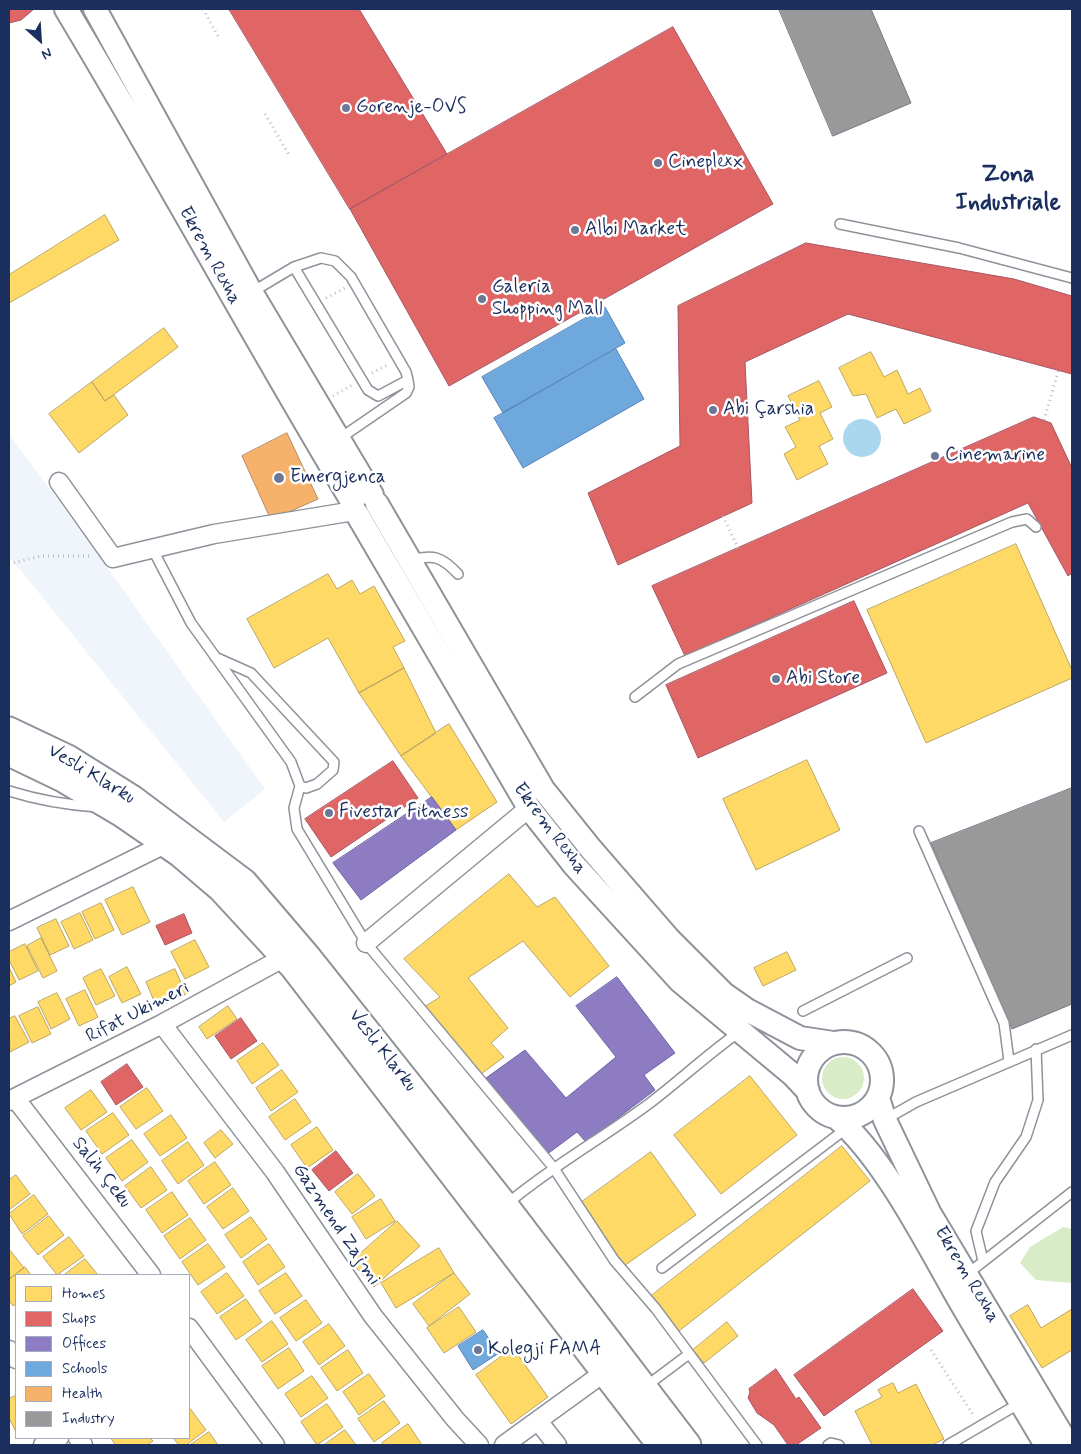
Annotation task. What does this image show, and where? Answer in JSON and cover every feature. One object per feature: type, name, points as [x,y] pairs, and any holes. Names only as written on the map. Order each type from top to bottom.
[{"type":"main road","name":"Vesli Klarku","points":[[9,730],[68,758],[132,798],[244,882],[292,954],[411,1118],[613,1366],[643,1387],[688,1445]]},
{"type":"main road","name":"Vesli Klarku","points":[[9,753],[63,779],[180,854],[292,954],[505,1205],[613,1366],[660,1445]]},
{"type":"street","name":"Ekrem Rexha","points":[[66,9],[117,94],[270,365],[363,505],[529,808],[574,865],[680,981],[793,1075],[808,1091],[818,1108],[842,1122],[884,1175],[930,1247],[1046,1445]]},
{"type":"street","name":"Ekrem Rexha","points":[[95,9],[251,292],[339,439],[363,505],[411,560],[543,789],[669,939],[724,994],[747,1010],[800,1038],[834,1043],[859,1044],[870,1051],[878,1061],[882,1073],[882,1086],[878,1098],[884,1120],[930,1214],[1068,1445]]},
{"type":"street","points":[[59,482],[113,558],[214,534],[363,505]]},
{"type":"street","points":[[366,943],[529,808]]},
{"type":"street","points":[[9,921],[165,844]]},
{"type":"street","name":"Rifat Ukimeri","points":[[12,1100],[162,1024],[292,954]]},
{"type":"street","name":"Gazmend Zajmi","points":[[162,1024],[274,1172],[373,1316],[479,1445]]},
{"type":"street","points":[[808,1091],[806,1079],[808,1067],[814,1056],[823,1048],[834,1043]]},
{"type":"street","points":[[842,1122],[860,1114],[878,1098]]},
{"type":"street","name":"Salih Çeku","points":[[12,1100],[150,1274]]},
{"type":"street","points":[[190,1329],[275,1445]]},
{"type":"street","points":[[504,1445],[613,1366]]},
{"type":"street","points":[[538,1421],[557,1445]]},
{"type":"street","points":[[43,1445],[56,1439]]},
{"type":"lane","points":[[840,224],[959,248],[1072,278]]},
{"type":"lane","points":[[251,292],[294,267],[321,258],[335,261],[354,282],[406,372],[409,387],[406,393],[339,439]]},
{"type":"lane","points":[[294,267],[368,390],[378,396],[408,380]]},
{"type":"lane","points":[[635,697],[678,664],[815,605],[1012,522],[1027,519],[1036,527]]},
{"type":"lane","points":[[153,550],[191,622],[291,762],[300,786],[294,808],[297,829],[366,943],[553,1167],[614,1260],[656,1309],[758,1445]]},
{"type":"lane","points":[[411,560],[428,556],[436,558],[447,562],[458,574]]},
{"type":"lane","points":[[215,656],[251,673],[334,762],[333,770],[317,784],[306,788],[300,786]]},
{"type":"lane","points":[[9,791],[39,800],[70,806],[110,808]]},
{"type":"lane","points":[[919,831],[1004,1023],[1009,1061]]},
{"type":"lane","points":[[803,1011],[907,958]]},
{"type":"lane","points":[[505,1205],[553,1167],[651,1102],[708,1053],[739,1031]]},
{"type":"lane","points":[[884,1120],[916,1102],[1072,1034]]},
{"type":"lane","points":[[983,1261],[976,1231],[995,1182],[1026,1137],[1038,1100],[1036,1050]]},
{"type":"lane","points":[[662,1268],[842,1122]]},
{"type":"lane","points":[[966,1276],[1072,1192]]},
{"type":"lane","points":[[643,1387],[689,1354]]},
{"type":"lane","points":[[948,1445],[981,1424],[1020,1403]]},
{"type":"lane","points":[[828,1445],[831,1443],[839,1445]]},
{"type":"path","points":[[203,9],[220,38]]},
{"type":"path","points":[[265,114],[289,156]]},
{"type":"path","points":[[316,304],[354,282]]},
{"type":"path","points":[[1044,420],[1060,369]]},
{"type":"path","points":[[723,516],[738,548]]},
{"type":"path","points":[[9,564],[41,556],[75,555],[113,558]]},
{"type":"path","points":[[931,1350],[981,1424]]},
{"type":"shaded area","points":[[9,434],[99,556],[265,789],[224,822],[9,556]]},
{"type":"green space","points":[[847,1057],[855,1060],[861,1066],[864,1078],[861,1090],[855,1096],[839,1099],[831,1096],[825,1090],[822,1074],[825,1066],[831,1060]]},
{"type":"green space","points":[[1063,1227],[1072,1229],[1072,1283],[1036,1280],[1020,1263],[1030,1247]]},
{"type":"water","points":[[862,419],[876,424],[881,438],[876,452],[862,457],[848,452],[843,438],[848,424]]},
{"type":"building: Homes","points":[[105,215],[119,240],[9,303],[9,275]]},
{"type":"building: Homes","points":[[164,328],[178,347],[105,401],[92,382]]},
{"type":"building: Homes","points":[[871,352],[884,377],[897,370],[908,394],[920,388],[931,411],[904,424],[896,409],[877,418],[866,394],[853,396],[839,368]]},
{"type":"building: Homes","points":[[819,381],[832,407],[820,413],[833,439],[819,446],[828,464],[797,480],[784,454],[796,447],[785,427],[800,420],[788,396]]},
{"type":"building: Homes","points":[[92,382],[105,401],[114,395],[128,415],[79,453],[49,414]]},
{"type":"building: Homes","points":[[1016,544],[1072,670],[1072,678],[926,743],[867,610]]},
{"type":"building: Homes","points":[[328,574],[337,589],[352,580],[360,594],[374,586],[405,641],[393,647],[404,668],[359,693],[328,638],[274,668],[247,619]]},
{"type":"building: Homes","points":[[404,668],[436,733],[401,756],[359,693]]},
{"type":"building: Homes","points":[[449,724],[497,802],[456,830],[401,756]]},
{"type":"building: Homes","points":[[807,760],[840,830],[756,870],[723,799]]},
{"type":"building: Homes","points":[[509,874],[537,907],[555,897],[609,966],[570,997],[523,941],[468,978],[508,1028],[491,1043],[504,1057],[481,1074],[424,1007],[440,997],[404,959]]},
{"type":"building: Homes","points":[[133,887],[150,922],[122,935],[105,900]]},
{"type":"building: Homes","points":[[101,903],[114,930],[95,939],[82,912]]},
{"type":"building: Homes","points":[[80,913],[93,940],[74,949],[61,922]]},
{"type":"building: Homes","points":[[56,919],[69,946],[50,955],[37,928]]},
{"type":"building: Homes","points":[[41,938],[57,971],[43,978],[27,946]]},
{"type":"building: Homes","points":[[195,940],[209,967],[185,979],[171,952]]},
{"type":"building: Homes","points":[[25,944],[38,971],[19,980],[9,960],[9,952]]},
{"type":"building: Homes","points":[[787,952],[796,970],[763,986],[754,968]]},
{"type":"building: Homes","points":[[9,967],[16,982],[9,986]]},
{"type":"building: Homes","points":[[127,967],[141,994],[122,1003],[109,977]]},
{"type":"building: Homes","points":[[101,969],[115,996],[96,1005],[83,978]]},
{"type":"building: Homes","points":[[175,969],[186,994],[157,1008],[146,982]]},
{"type":"building: Homes","points":[[85,990],[98,1017],[79,1026],[66,999]]},
{"type":"building: Homes","points":[[57,993],[70,1019],[51,1029],[38,1002]]},
{"type":"building: Homes","points":[[228,1006],[237,1019],[207,1039],[199,1027]]},
{"type":"building: Homes","points":[[38,1007],[51,1034],[32,1043],[19,1016]]},
{"type":"building: Homes","points":[[15,1016],[29,1042],[10,1052],[9,1019]]},
{"type":"building: Homes","points":[[263,1043],[279,1065],[252,1084],[237,1061]]},
{"type":"building: Homes","points":[[282,1070],[298,1092],[271,1111],[256,1088]]},
{"type":"building: Homes","points":[[750,1076],[797,1135],[721,1194],[674,1135]]},
{"type":"building: Homes","points":[[147,1088],[163,1111],[136,1129],[120,1107]]},
{"type":"building: Homes","points":[[91,1090],[107,1112],[81,1130],[65,1108]]},
{"type":"building: Homes","points":[[295,1099],[311,1122],[285,1140],[269,1117]]},
{"type":"building: Homes","points":[[113,1113],[129,1135],[102,1154],[86,1131]]},
{"type":"building: Homes","points":[[171,1115],[187,1138],[160,1156],[144,1134]]},
{"type":"building: Homes","points":[[317,1127],[333,1150],[307,1168],[291,1145]]},
{"type":"building: Homes","points":[[221,1130],[233,1144],[215,1158],[204,1143]]},
{"type":"building: Homes","points":[[132,1140],[148,1162],[122,1181],[106,1158]]},
{"type":"building: Homes","points":[[188,1142],[204,1165],[178,1184],[162,1161]]},
{"type":"building: Homes","points":[[842,1146],[870,1181],[679,1331],[651,1296]]},
{"type":"building: Homes","points":[[651,1152],[696,1215],[624,1266],[579,1204]]},
{"type":"building: Homes","points":[[215,1162],[231,1185],[204,1204],[188,1181]]},
{"type":"building: Homes","points":[[151,1167],[167,1190],[141,1208],[125,1186]]},
{"type":"building: Homes","points":[[358,1174],[375,1196],[352,1214],[335,1192]]},
{"type":"building: Homes","points":[[16,1175],[30,1194],[9,1210],[9,1180]]},
{"type":"building: Homes","points":[[233,1188],[249,1211],[223,1229],[207,1207]]},
{"type":"building: Homes","points":[[172,1192],[188,1215],[162,1233],[146,1210]]},
{"type":"building: Homes","points":[[34,1195],[48,1214],[22,1234],[9,1214]]},
{"type":"building: Homes","points":[[381,1199],[395,1221],[366,1239],[352,1217]]},
{"type":"building: Homes","points":[[49,1216],[64,1235],[38,1255],[23,1236]]},
{"type":"building: Homes","points":[[251,1217],[267,1239],[241,1258],[225,1235]]},
{"type":"building: Homes","points":[[190,1218],[206,1240],[180,1259],[164,1236]]},
{"type":"building: Homes","points":[[397,1221],[420,1246],[374,1287],[351,1262]]},
{"type":"building: Homes","points":[[69,1237],[84,1256],[58,1274],[56,1274],[43,1257]]},
{"type":"building: Homes","points":[[208,1244],[225,1267],[198,1285],[182,1262]]},
{"type":"building: Homes","points":[[269,1244],[285,1267],[258,1285],[243,1262]]},
{"type":"building: Homes","points":[[439,1248],[454,1273],[396,1308],[381,1283]]},
{"type":"building: Homes","points":[[9,1249],[24,1268],[9,1279]]},
{"type":"building: Homes","points":[[85,1259],[97,1274],[65,1274]]},
{"type":"building: Homes","points":[[25,1267],[30,1274],[16,1274]]},
{"type":"building: Homes","points":[[227,1273],[244,1296],[217,1314],[201,1292]]},
{"type":"building: Homes","points":[[286,1273],[302,1296],[275,1314],[259,1291]]},
{"type":"building: Homes","points":[[454,1273],[470,1294],[429,1326],[413,1304]]},
{"type":"building: Homes","points":[[15,1275],[15,1305],[13,1306],[9,1300],[9,1280]]},
{"type":"building: Homes","points":[[246,1299],[262,1322],[236,1340],[220,1317]]},
{"type":"building: Homes","points":[[306,1300],[322,1323],[296,1341],[280,1318]]},
{"type":"building: Homes","points":[[1028,1305],[1041,1328],[1072,1309],[1072,1350],[1042,1368],[1010,1316]]},
{"type":"building: Homes","points":[[459,1307],[476,1332],[444,1353],[427,1328]]},
{"type":"building: Homes","points":[[272,1321],[288,1344],[262,1362],[246,1340]]},
{"type":"building: Homes","points":[[727,1322],[738,1336],[704,1363],[693,1350]]},
{"type":"building: Homes","points":[[329,1324],[345,1346],[319,1365],[303,1342]]},
{"type":"building: Homes","points":[[289,1348],[304,1371],[278,1389],[262,1366]]},
{"type":"building: Homes","points":[[513,1348],[548,1397],[511,1424],[476,1375]]},
{"type":"building: Homes","points":[[348,1350],[363,1373],[337,1391],[321,1368]]},
{"type":"building: Homes","points":[[369,1374],[385,1396],[359,1415],[343,1392]]},
{"type":"building: Homes","points":[[312,1376],[328,1398],[301,1417],[285,1394]]},
{"type":"building: Homes","points":[[893,1383],[898,1393],[916,1384],[944,1439],[932,1445],[872,1445],[855,1411],[882,1397],[878,1390]]},
{"type":"building: Homes","points":[[15,1396],[15,1430],[9,1418],[9,1399]]},
{"type":"building: Homes","points":[[384,1401],[400,1423],[374,1442],[358,1419]]},
{"type":"building: Homes","points":[[327,1404],[343,1427],[317,1445],[301,1422]]},
{"type":"building: Homes","points":[[190,1408],[206,1430],[186,1445],[179,1445],[174,1439],[190,1439]]},
{"type":"building: Homes","points":[[408,1424],[422,1445],[383,1445],[382,1443]]},
{"type":"building: Homes","points":[[345,1430],[356,1445],[324,1445]]},
{"type":"building: Homes","points":[[209,1432],[218,1445],[190,1445]]},
{"type":"building: Homes","points":[[112,1439],[151,1439],[153,1441],[147,1445],[116,1445]]},
{"type":"building: Shops","points":[[9,9],[34,9],[21,20],[9,23]]},
{"type":"building: Shops","points":[[229,9],[359,9],[447,154],[350,209]]},
{"type":"building: Shops","points":[[673,27],[773,204],[449,386],[350,209]]},
{"type":"building: Shops","name":"Abi Çarshia","points":[[806,243],[1014,279],[1072,296],[1072,374],[848,314],[745,362],[752,503],[618,565],[588,493],[680,446],[678,306]]},
{"type":"building: Shops","points":[[1034,417],[1051,423],[1072,468],[1072,573],[1068,576],[1028,503],[685,656],[652,586]]},
{"type":"building: Shops","name":"Abi Store","points":[[854,601],[887,673],[698,758],[666,685]]},
{"type":"building: Shops","points":[[393,761],[418,798],[331,857],[305,819]]},
{"type":"building: Shops","points":[[184,914],[192,933],[165,945],[156,926]]},
{"type":"building: Shops","points":[[241,1018],[257,1041],[231,1059],[215,1036]]},
{"type":"building: Shops","points":[[127,1064],[143,1087],[116,1105],[101,1082]]},
{"type":"building: Shops","points":[[336,1151],[353,1173],[329,1191],[312,1170]]},
{"type":"building: Shops","points":[[913,1289],[943,1331],[824,1416],[794,1375]]},
{"type":"building: Shops","points":[[776,1369],[796,1399],[799,1397],[821,1428],[796,1445],[788,1445],[774,1425],[757,1413],[748,1398],[749,1389]]},
{"type":"building: Offices","points":[[432,797],[456,830],[361,900],[333,863]]},
{"type":"building: Offices","points":[[617,977],[675,1053],[644,1075],[655,1090],[586,1142],[577,1132],[546,1155],[486,1078],[525,1050],[566,1098],[616,1057],[576,1006]]},
{"type":"building: Schools","points":[[605,307],[625,343],[503,413],[482,377]]},
{"type":"building: Schools","points":[[616,349],[644,399],[523,468],[494,418]]},
{"type":"building: Schools","points":[[483,1330],[499,1353],[473,1370],[458,1346]]},
{"type":"building: Health","points":[[287,433],[318,499],[271,520],[242,456]]},
{"type":"building: Industry","points":[[779,9],[871,9],[911,103],[833,136]]},
{"type":"building: Industry","points":[[1072,788],[1072,1004],[1012,1029],[931,843]]},
{"type":"place","name":"Gorenje-OVS","points":[[346,108]]},
{"type":"place","name":"Cineplexx","points":[[658,163]]},
{"type":"place","name":"Albi Market","points":[[575,230]]},
{"type":"place","name":"Galeria Shopping Mall","points":[[482,299]]},
{"type":"place","name":"Abi Çarshia","points":[[713,410]]},
{"type":"place","name":"Cinemarine","points":[[935,456]]},
{"type":"place","name":"Emergjenca","points":[[279,478]]},
{"type":"place","name":"Abi Store","points":[[776,679]]},
{"type":"place","name":"Fivestar Fitness","points":[[329,813]]},
{"type":"place","name":"Kolegji FAMA","points":[[478,1350]]},
{"type":"district","name":"Zona Industriale","points":[[1008,190]]}]
